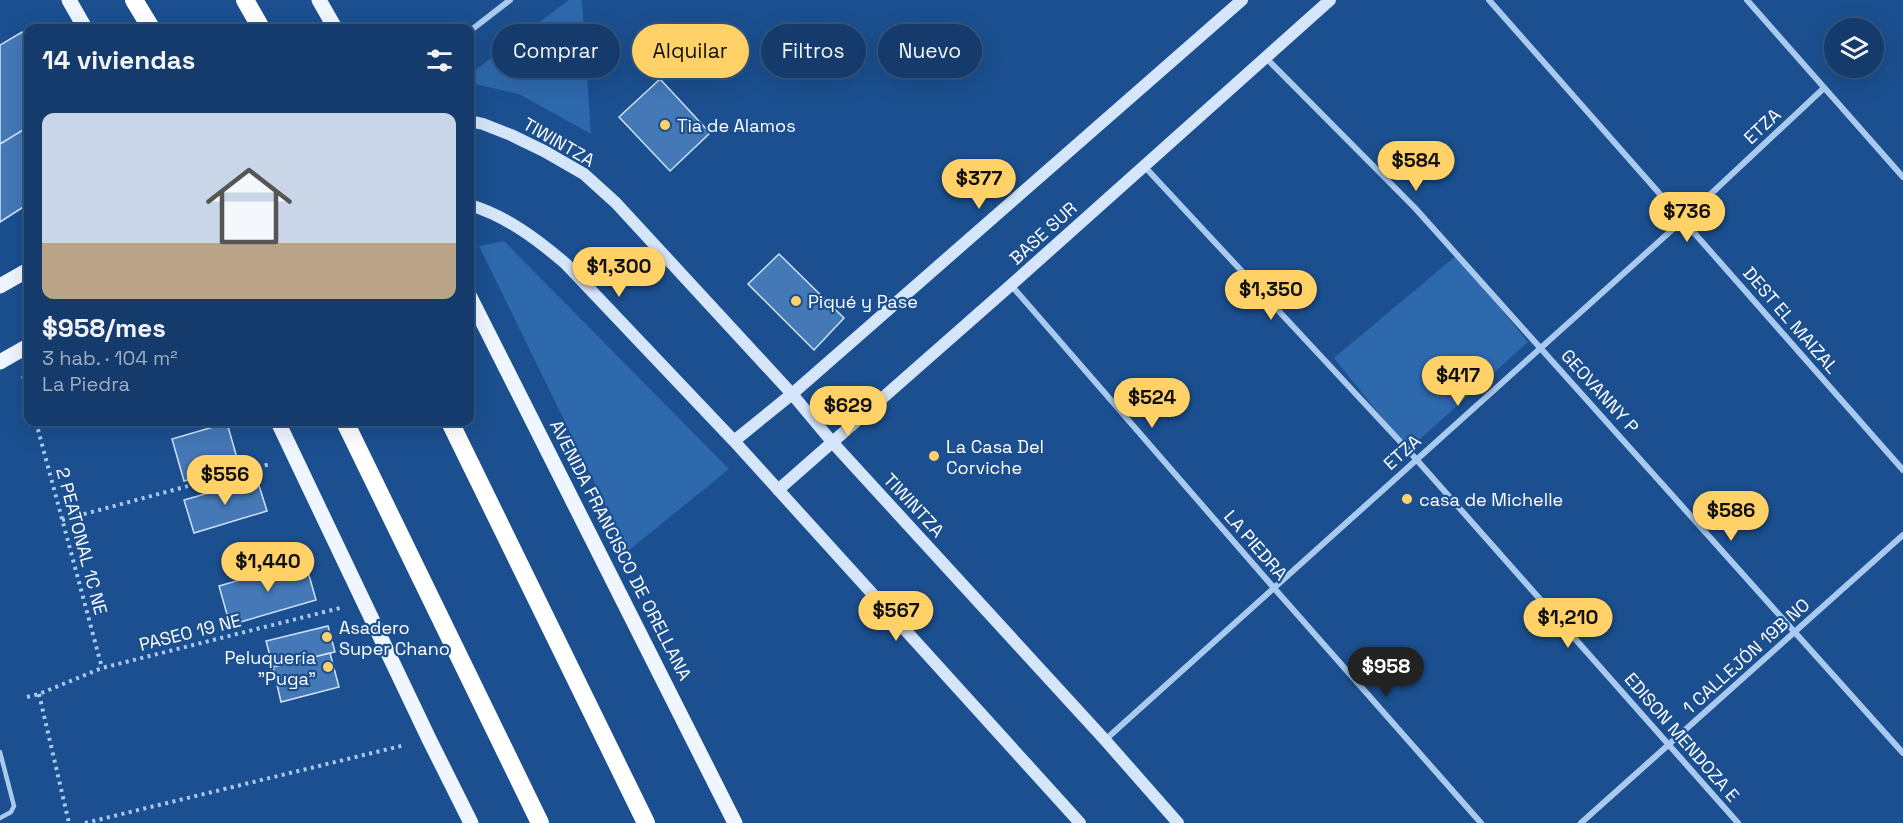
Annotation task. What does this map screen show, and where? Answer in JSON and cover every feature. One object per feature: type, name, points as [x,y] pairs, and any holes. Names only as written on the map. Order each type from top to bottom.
[{"type":"highway","points":[[134,0],[149,24]]},
{"type":"highway","points":[[245,0],[259,24]]},
{"type":"highway","points":[[347,426],[540,823]]},
{"type":"highway","points":[[452,426],[646,823]]},
{"type":"main road","points":[[69,0],[83,24]]},
{"type":"main road","points":[[319,0],[333,24]]},
{"type":"main road","points":[[0,286],[24,272]]},
{"type":"main road","name":"AVENIDA FRANCISCO DE ORELLANA","points":[[474,305],[735,823]]},
{"type":"main road","points":[[0,362],[24,348]]},
{"type":"main road","points":[[280,426],[471,823]]},
{"type":"street","points":[[474,29],[510,0]]},
{"type":"street","points":[[734,441],[792,394],[1242,0]]},
{"type":"street","name":"BASE SUR","points":[[778,490],[1330,0]]},
{"type":"street","name":"DEST EL MAIZAL","points":[[1489,0],[1903,470]]},
{"type":"street","points":[[1747,0],[1903,177]]},
{"type":"street","name":"GEOVANNY P","points":[[1266,58],[1415,208],[1903,753]]},
{"type":"street","name":"ETZA","points":[[1105,740],[1683,220],[1824,88]]},
{"type":"street","name":"TIWINTZA","points":[[474,122],[511,135],[544,151],[584,174],[616,203],[792,394],[833,443],[1178,823]]},
{"type":"street","name":"EDISON MENDOZA E","points":[[1143,166],[1416,460],[1738,823]]},
{"type":"street","points":[[474,206],[507,220],[566,264],[734,441],[1080,823]]},
{"type":"street","name":"LA PIEDRA","points":[[1011,285],[1480,823]]},
{"type":"street","name":"1 CALLEJÓN 19B NO","points":[[1581,823],[1903,535]]},
{"type":"lane","points":[[0,752],[14,806],[11,812],[0,818]]},
{"type":"path","name":"2 PEATONAL 1C NE","points":[[37,426],[102,668]]},
{"type":"path","points":[[62,520],[294,458]]},
{"type":"path","name":"PASEO 19 NE","points":[[27,697],[102,668],[364,602]]},
{"type":"path","points":[[39,694],[69,823]]},
{"type":"path","points":[[86,823],[429,739]]},
{"type":"shaded area","points":[[569,0],[582,0],[584,24],[537,24]]},
{"type":"shaded area","points":[[492,58],[492,78],[587,78],[591,134],[519,94],[474,84],[474,71]]},
{"type":"shaded area","points":[[504,241],[729,469],[628,551],[479,246]]},
{"type":"shaded area","points":[[1457,255],[1528,342],[1408,450],[1334,358]]},
{"type":"building","points":[[22,32],[24,35],[24,129],[0,144],[0,45]]},
{"type":"building","name":"Tia de Alamos","points":[[660,79],[710,133],[670,171],[619,117]]},
{"type":"building","points":[[24,129],[24,207],[0,222],[0,144]]},
{"type":"building","name":"Piqué y Pase","points":[[779,254],[844,318],[814,350],[748,284]]},
{"type":"building","points":[[217,426],[228,426],[239,465],[184,481],[172,439]]},
{"type":"building","points":[[257,479],[267,511],[194,533],[184,500]]},
{"type":"building","points":[[305,561],[316,600],[230,625],[219,586]]},
{"type":"building","points":[[328,626],[335,652],[273,667],[266,641]]},
{"type":"building","points":[[330,653],[339,687],[281,702],[273,667]]},
{"type":"place","name":"Tia de Alamos","points":[[665,125]]},
{"type":"place","name":"Piqué y Pase","points":[[796,301]]},
{"type":"place","name":"La Casa Del Corviche","points":[[934,456]]},
{"type":"place","name":"casa de Michelle","points":[[1407,499]]},
{"type":"place","name":"Asadero Super Chano","points":[[327,637]]},
{"type":"place","name":"Peluquería \"Puga\"","points":[[328,667]]}]
